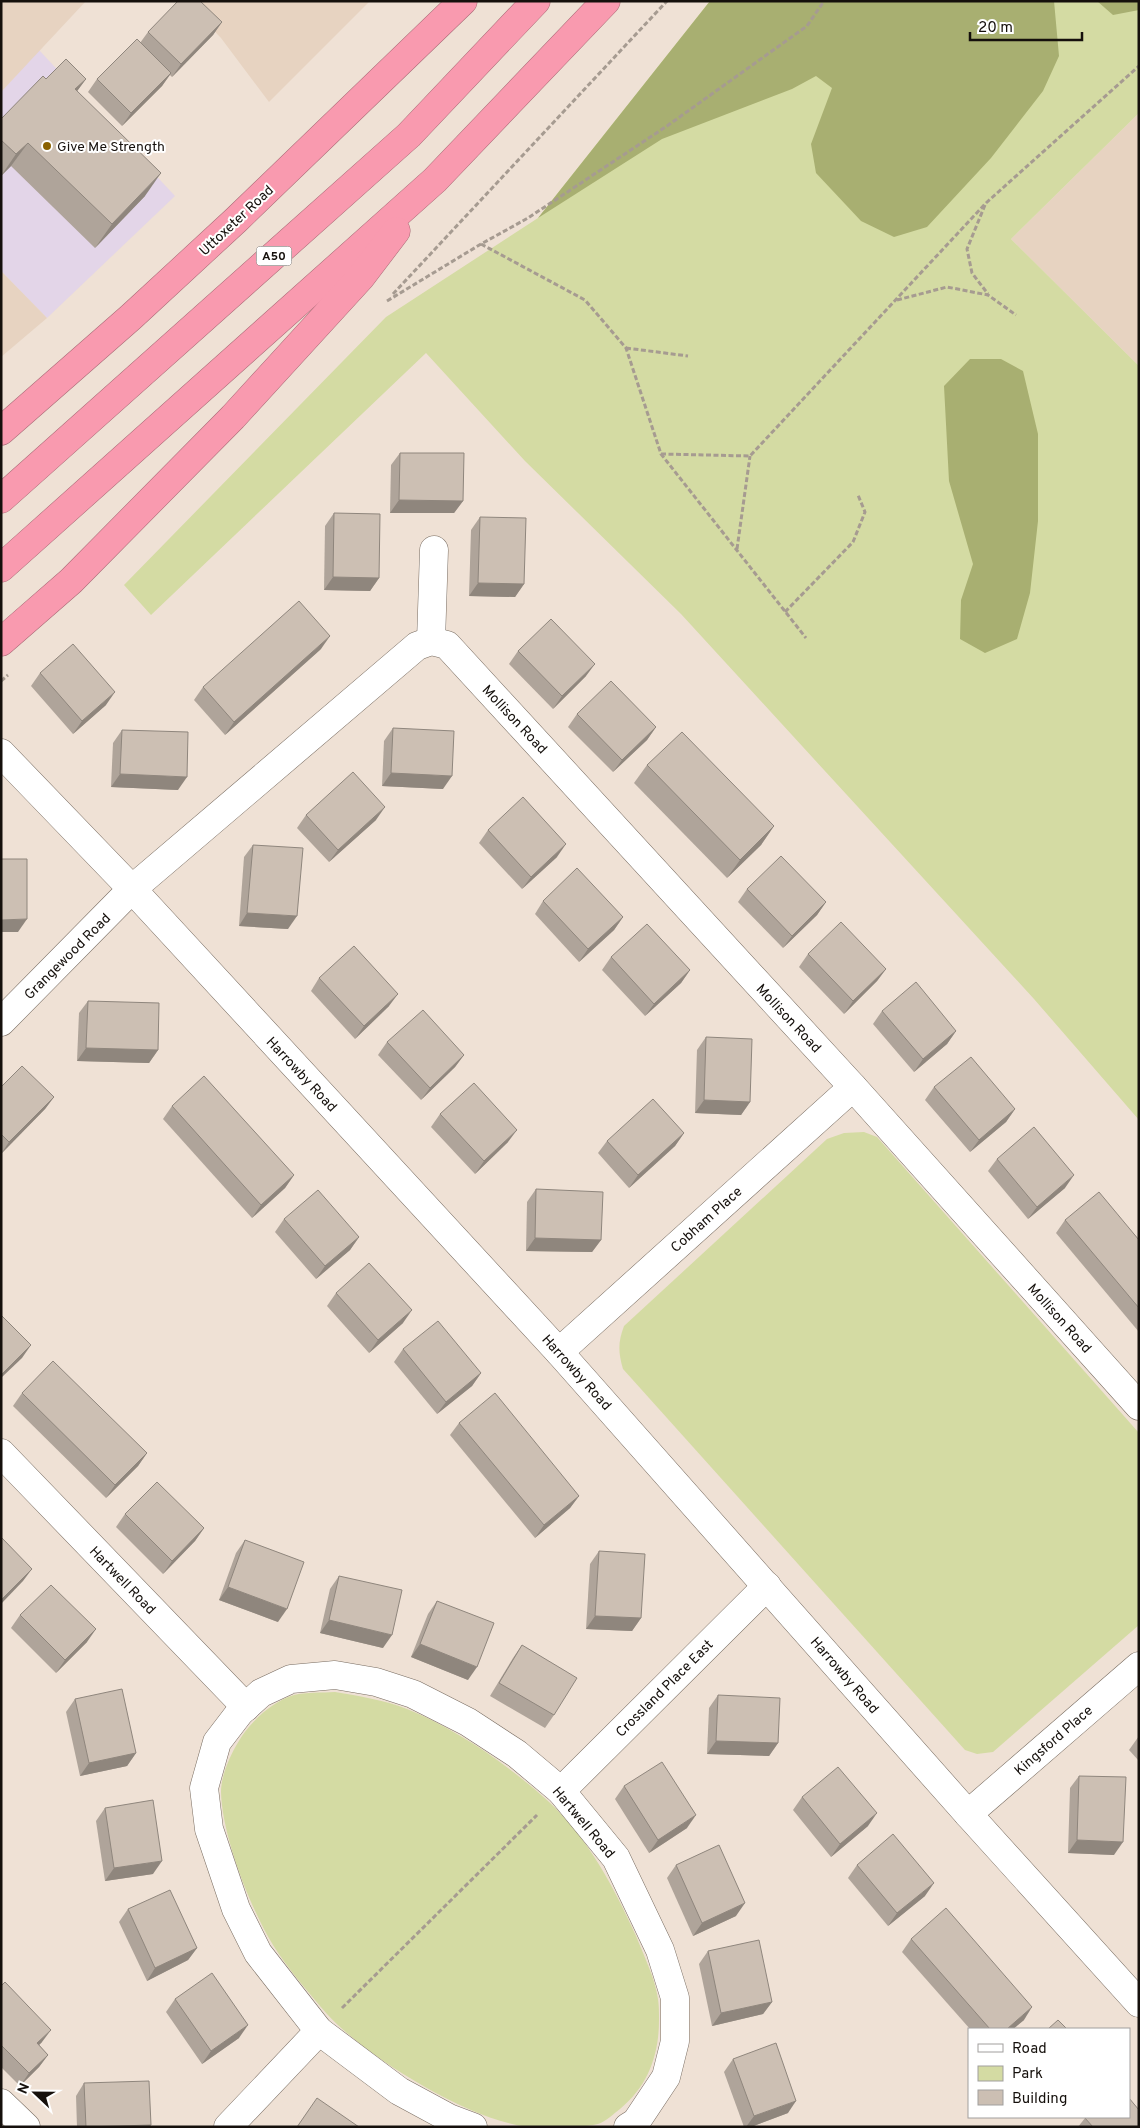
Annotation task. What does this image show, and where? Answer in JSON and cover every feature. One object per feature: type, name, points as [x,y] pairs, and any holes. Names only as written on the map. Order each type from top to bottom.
[{"type":"highway","name":"Uttoxeter Road","points":[[1,431],[138,311],[464,1]]},
{"type":"highway","name":"A50","points":[[1,499],[408,134],[536,1]]},
{"type":"highway","points":[[1,568],[435,180],[606,1]]},
{"type":"highway","points":[[1,642],[71,581],[233,417],[361,277],[435,180]]},
{"type":"street","points":[[132,889],[417,646],[431,641],[434,550]]},
{"type":"street","name":"Mollison Road","points":[[431,641],[448,645],[853,1087],[1139,1406]]},
{"type":"street","name":"Harrowby Road","points":[[1,753],[132,889],[559,1352],[968,1814],[1139,2003]]},
{"type":"street","name":"Grangewood Road","points":[[1,1022],[132,889]]},
{"type":"street","name":"Cobham Place","points":[[559,1352],[853,1087]]},
{"type":"street","name":"Hartwell Road","points":[[1,1453],[246,1707]]},
{"type":"street","name":"Crossland Place East","points":[[561,1791],[767,1586]]},
{"type":"street","name":"Kingsford Place","points":[[968,1814],[1139,1666]]},
{"type":"street","name":"Hartwell Road","points":[[473,2127],[450,2118],[398,2090],[319,2031],[258,1952],[236,1909],[209,1829],[204,1788],[217,1742],[246,1707],[262,1693],[291,1679],[335,1675],[376,1682],[413,1694],[468,1722],[517,1754],[561,1791],[616,1858],[660,1950],[675,1998],[675,2041],[666,2077],[635,2125]]},
{"type":"street","points":[[228,2127],[319,2031]]},
{"type":"street","points":[[1,2103],[26,2127]]},
{"type":"path","points":[[386,302],[481,244],[528,218],[690,110],[807,26],[824,1]]},
{"type":"path","points":[[737,550],[750,456],[986,203],[1139,66]]},
{"type":"path","points":[[986,203],[967,249],[972,273],[988,295],[1016,315]]},
{"type":"path","points":[[481,244],[586,300],[626,348],[661,454],[806,638]]},
{"type":"path","points":[[897,300],[947,287],[988,295]]},
{"type":"path","points":[[626,348],[688,356]]},
{"type":"path","points":[[661,454],[750,456]]},
{"type":"path","points":[[785,612],[853,542],[865,512],[858,495]]},
{"type":"path","points":[[319,2031],[561,1791]]},
{"type":"shaded area","points":[[1,1],[86,1],[1,92]]},
{"type":"shaded area","points":[[185,1],[370,1],[269,102],[221,38]]},
{"type":"shaded area","points":[[39,50],[175,196],[47,318],[1,271],[1,92]]},
{"type":"shaded area","points":[[1139,113],[1139,366],[1011,239]]},
{"type":"shaded area","points":[[1,271],[47,318],[1,357]]},
{"type":"green space","points":[[710,1],[1139,1],[1139,113],[1011,239],[1139,366],[1139,1120],[1034,999],[681,614],[525,461],[426,353],[151,615],[124,585],[386,317],[538,218]]},
{"type":"green space","points":[[710,1],[1054,1],[1059,56],[1043,91],[991,158],[927,227],[894,237],[861,221],[816,173],[811,144],[832,88],[816,76],[792,89],[662,139],[538,218]]},
{"type":"green space","points":[[1097,1],[1139,1],[1139,10],[1113,15]]},
{"type":"green space","points":[[970,359],[1001,359],[1023,371],[1038,434],[1038,521],[1030,593],[1017,639],[985,653],[960,639],[961,600],[973,564],[949,481],[944,386]]},
{"type":"green space","points":[[864,1132],[877,1137],[1139,1433],[1139,1625],[993,1752],[977,1754],[965,1750],[623,1369],[621,1363],[620,1342],[624,1326],[827,1139],[844,1133]]},
{"type":"green space","points":[[335,1692],[380,1701],[407,1709],[445,1727],[481,1749],[516,1774],[548,1801],[576,1831],[599,1864],[619,1899],[646,1959],[657,1991],[659,2012],[657,2045],[645,2080],[630,2100],[604,2121],[598,2124],[583,2126],[531,2127],[507,2123],[451,2101],[393,2068],[345,2031],[327,2014],[306,1989],[273,1945],[255,1911],[232,1850],[226,1829],[221,1785],[228,1763],[238,1742],[265,1711],[278,1702],[294,1695]]},
{"type":"building","points":[[178,1],[200,1],[222,22],[181,64],[148,32]]},
{"type":"building","points":[[137,39],[171,73],[131,113],[97,79]]},
{"type":"building","name":"Give Me Strength","points":[[66,59],[86,79],[75,89],[161,173],[112,224],[28,143],[16,154],[1,140],[1,119],[43,76],[46,79]]},
{"type":"building","points":[[400,453],[464,453],[463,501],[399,500]]},
{"type":"building","points":[[334,513],[380,514],[379,578],[333,577]]},
{"type":"building","points":[[480,517],[526,518],[524,584],[478,583]]},
{"type":"building","points":[[299,601],[330,636],[234,722],[203,687]]},
{"type":"building","points":[[551,619],[595,664],[562,696],[518,651]]},
{"type":"building","points":[[73,644],[115,692],[82,721],[40,673]]},
{"type":"building","points":[[611,681],[656,727],[622,760],[577,714]]},
{"type":"building","points":[[393,728],[454,731],[452,776],[391,773]]},
{"type":"building","points":[[122,730],[188,732],[187,777],[120,774]]},
{"type":"building","points":[[682,732],[774,826],[740,860],[647,765]]},
{"type":"building","points":[[353,772],[385,807],[338,850],[306,815]]},
{"type":"building","points":[[523,797],[566,844],[531,877],[488,830]]},
{"type":"building","points":[[253,845],[303,848],[297,916],[247,913]]},
{"type":"building","points":[[781,856],[826,902],[792,936],[747,889]]},
{"type":"building","points":[[1,859],[27,859],[27,919],[1,920]]},
{"type":"building","points":[[577,868],[623,917],[588,949],[543,901]]},
{"type":"building","points":[[841,922],[886,969],[853,1001],[808,954]]},
{"type":"building","points":[[647,924],[690,970],[654,1004],[611,957]]},
{"type":"building","points":[[354,946],[398,994],[364,1026],[319,978]]},
{"type":"building","points":[[916,982],[956,1031],[923,1059],[882,1011]]},
{"type":"building","points":[[88,1001],[159,1003],[158,1050],[86,1048]]},
{"type":"building","points":[[423,1010],[464,1055],[430,1088],[387,1042]]},
{"type":"building","points":[[706,1037],[752,1039],[750,1102],[704,1100]]},
{"type":"building","points":[[971,1057],[1015,1109],[979,1140],[934,1087]]},
{"type":"building","points":[[22,1066],[54,1097],[9,1142],[1,1134],[1,1087]]},
{"type":"building","points":[[204,1076],[294,1175],[261,1205],[172,1106]]},
{"type":"building","points":[[474,1083],[517,1130],[484,1161],[440,1114]]},
{"type":"building","points":[[653,1099],[684,1133],[638,1175],[607,1141]]},
{"type":"building","points":[[1034,1127],[1074,1175],[1037,1207],[997,1159]]},
{"type":"building","points":[[536,1189],[603,1192],[601,1240],[535,1238]]},
{"type":"building","points":[[318,1190],[359,1237],[325,1266],[284,1219]]},
{"type":"building","points":[[1099,1192],[1139,1240],[1139,1308],[1065,1220]]},
{"type":"building","points":[[369,1263],[412,1310],[378,1340],[336,1293]]},
{"type":"building","points":[[1,1315],[31,1345],[1,1375]]},
{"type":"building","points":[[438,1321],[481,1373],[446,1402],[403,1349]]},
{"type":"building","points":[[53,1361],[147,1453],[115,1485],[22,1393]]},
{"type":"building","points":[[495,1393],[579,1496],[544,1525],[459,1423]]},
{"type":"building","points":[[157,1482],[204,1528],[172,1561],[125,1514]]},
{"type":"building","points":[[1,1537],[32,1569],[1,1600]]},
{"type":"building","points":[[245,1540],[304,1562],[287,1609],[228,1587]]},
{"type":"building","points":[[599,1551],[645,1554],[641,1618],[595,1616]]},
{"type":"building","points":[[339,1576],[402,1590],[392,1635],[329,1620]]},
{"type":"building","points":[[51,1585],[96,1629],[65,1660],[20,1615]]},
{"type":"building","points":[[437,1601],[494,1623],[477,1667],[420,1644]]},
{"type":"building","points":[[522,1645],[577,1678],[554,1715],[499,1683]]},
{"type":"building","points":[[122,1689],[136,1753],[89,1763],[75,1699]]},
{"type":"building","points":[[718,1695],[780,1698],[778,1743],[716,1741]]},
{"type":"building","points":[[662,1762],[696,1815],[658,1840],[624,1786]]},
{"type":"building","points":[[838,1767],[877,1813],[840,1844],[802,1797]]},
{"type":"building","points":[[1079,1776],[1126,1777],[1123,1842],[1077,1840]]},
{"type":"building","points":[[153,1800],[162,1861],[114,1868],[105,1808]]},
{"type":"building","points":[[893,1834],[934,1883],[897,1913],[857,1865]]},
{"type":"building","points":[[719,1845],[745,1903],[702,1923],[676,1865]]},
{"type":"building","points":[[170,1890],[197,1948],[155,1968],[128,1909]]},
{"type":"building","points":[[946,1908],[1032,2007],[1008,2028],[989,2028],[911,1939]]},
{"type":"building","points":[[759,1940],[772,2002],[721,2013],[708,1951]]},
{"type":"building","points":[[212,1973],[248,2025],[211,2051],[175,1999]]},
{"type":"building","points":[[5,1982],[51,2030],[37,2043],[48,2055],[29,2073],[1,2045],[1,1986]]},
{"type":"building","points":[[1058,2020],[1066,2028],[1049,2028]]},
{"type":"building","points":[[776,2043],[796,2101],[754,2116],[733,2059]]},
{"type":"building","points":[[149,2081],[151,2125],[86,2127],[84,2083]]},
{"type":"building","points":[[317,2098],[359,2127],[297,2127]]},
{"type":"building","points":[[1130,2099],[1139,2110],[1139,2127],[1093,2127],[1085,2118],[1130,2118]]},
{"type":"place","name":"Give Me Strength","points":[[47,146]]}]
